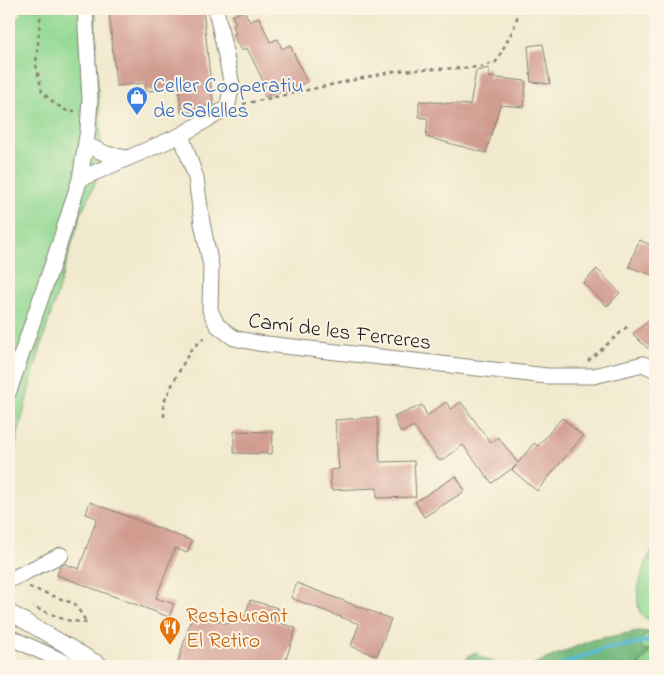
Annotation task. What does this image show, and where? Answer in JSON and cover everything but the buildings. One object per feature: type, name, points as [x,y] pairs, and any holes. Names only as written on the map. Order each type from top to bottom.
[{"type":"street","points":[[9,390],[80,178],[89,112],[85,9]]},
{"type":"street","points":[[80,178],[181,135],[227,108],[232,85],[216,9]]},
{"type":"street","name":"Camí de les Ferreres","points":[[181,135],[196,178],[202,224],[211,266],[210,310],[217,325],[234,338],[258,343],[547,376],[594,376],[643,364],[655,370]]},
{"type":"street","points":[[86,145],[107,154],[127,158]]},
{"type":"street","points":[[9,580],[61,555]]},
{"type":"street","points":[[9,612],[102,666]]},
{"type":"street","points":[[9,637],[73,666]]},
{"type":"path","points":[[41,9],[36,65],[42,92],[66,111],[89,112]]},
{"type":"path","points":[[227,108],[395,71],[481,67],[496,62],[513,30],[520,9]]},
{"type":"path","points":[[164,417],[164,402],[190,351],[217,325]]},
{"type":"path","points":[[574,376],[628,326]]},
{"type":"path","points":[[9,580],[76,604],[87,624],[66,620],[25,604]]},
{"type":"green space","points":[[23,9],[96,9],[95,42],[101,143],[95,184],[82,211],[34,370],[9,471],[9,35]]},
{"type":"green space","points":[[655,548],[655,622],[644,617],[640,611],[638,593],[643,571]]},
{"type":"green space","points":[[655,629],[655,666],[638,666],[650,650],[643,650],[640,644],[643,637]]},
{"type":"green space","points":[[638,631],[650,632],[643,637],[640,644],[644,650],[650,650],[638,666],[529,666],[592,640]]},
{"type":"green space","points":[[476,652],[481,657],[503,666],[462,666],[469,655]]},
{"type":"waterway","points":[[557,666],[605,649],[655,640]]},
{"type":"place","name":"Celler Cooperatiu de Salelles","points":[[137,116]]},
{"type":"place","name":"Restaurant El Retiro","points":[[170,646]]}]
